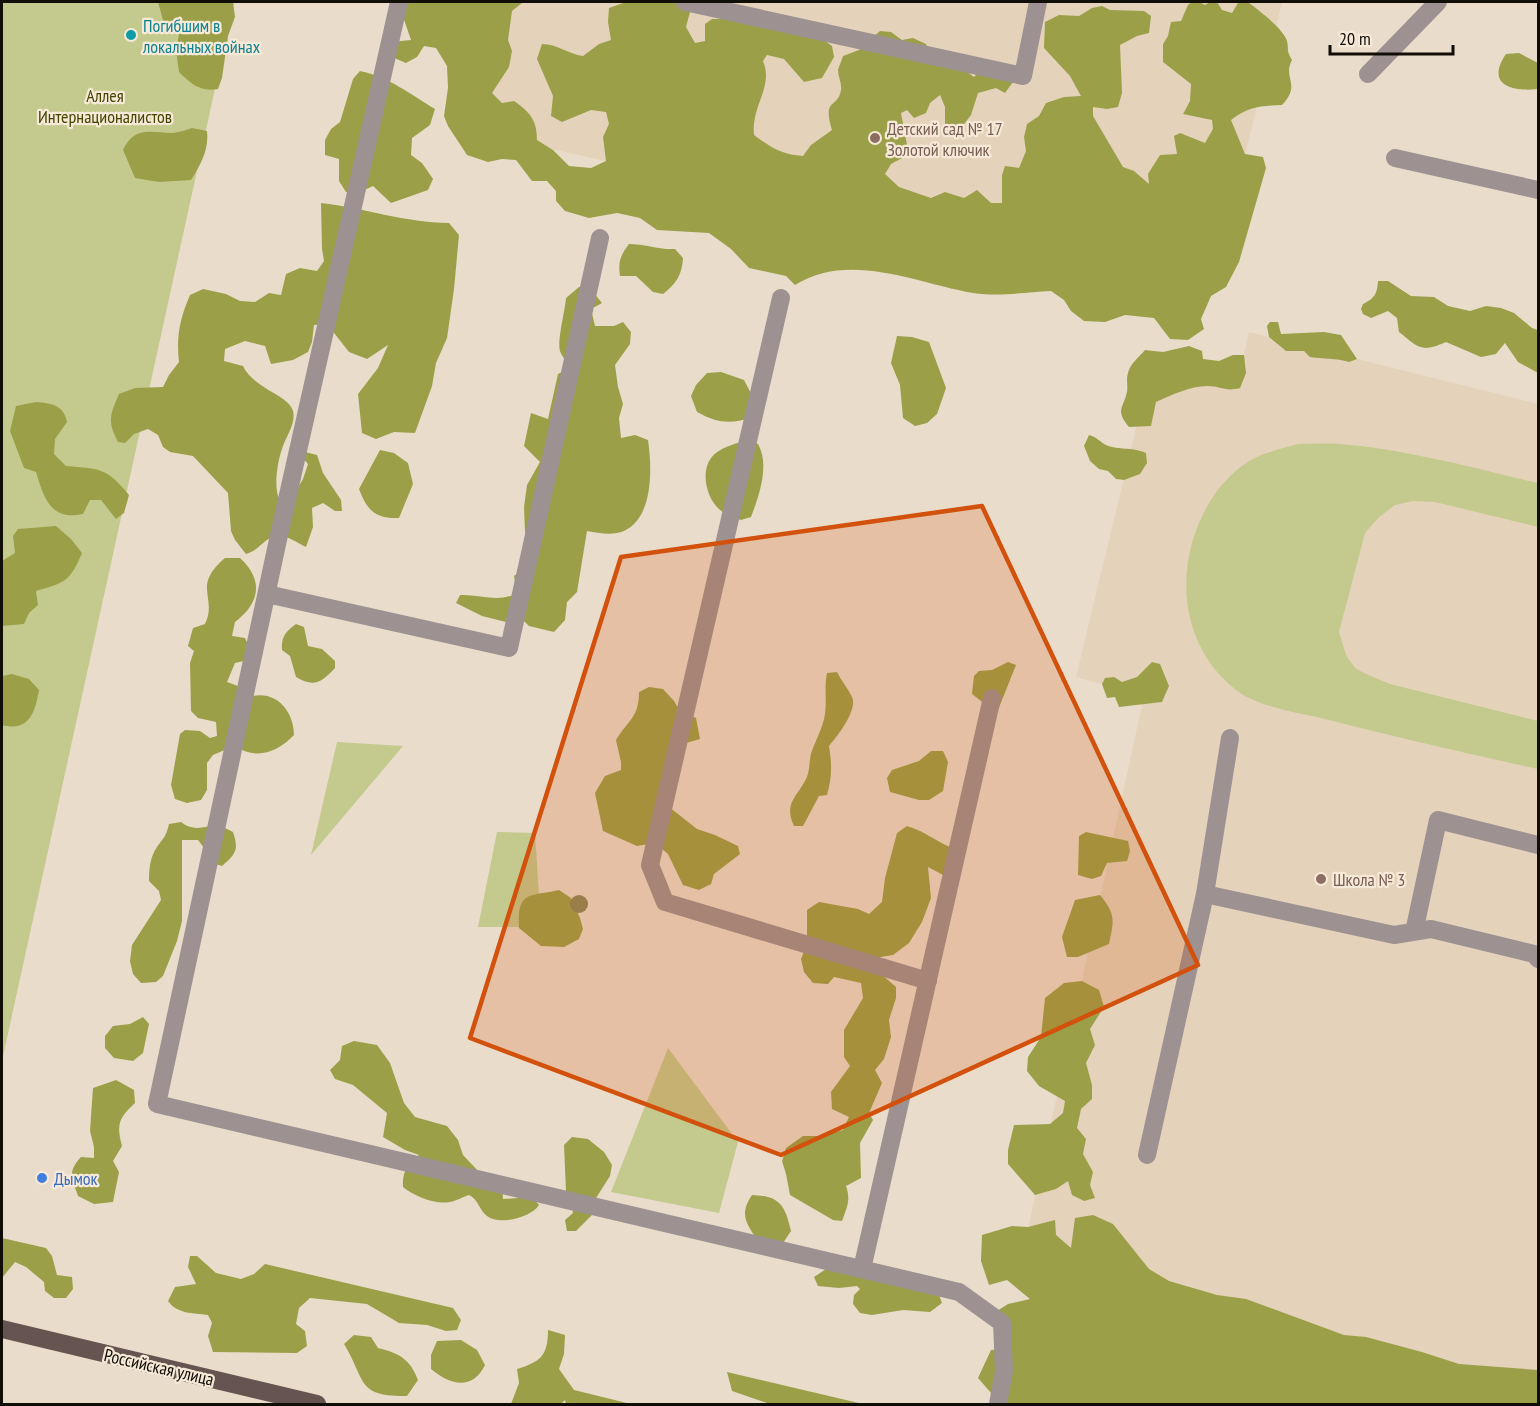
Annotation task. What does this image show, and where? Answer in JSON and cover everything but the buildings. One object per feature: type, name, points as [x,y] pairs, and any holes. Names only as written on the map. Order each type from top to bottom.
[{"type":"main road","name":"Российская улица","points":[[2,1329],[317,1404]]},
{"type":"lane","points":[[399,2],[267,594],[157,1104],[959,1292],[1002,1323],[1004,1371],[998,1404]]},
{"type":"lane","points":[[685,2],[1023,76],[1038,2]]},
{"type":"lane","points":[[1368,74],[1438,2]]},
{"type":"lane","points":[[1395,158],[1539,190]]},
{"type":"lane","points":[[267,594],[509,648],[600,238]]},
{"type":"lane","points":[[782,298],[650,866],[665,902],[928,981]]},
{"type":"lane","points":[[862,1269],[992,698]]},
{"type":"lane","points":[[1147,1155],[1205,894],[1230,738]]},
{"type":"lane","points":[[1414,932],[1438,820],[1539,845]]},
{"type":"lane","points":[[1205,894],[1394,935],[1431,929],[1534,954],[1539,959]]},
{"type":"highlighted area","points":[[982,506],[1198,965],[781,1155],[470,1038],[621,557]]},
{"type":"shaded area","name":"Детский сад № 17 Золотой ключик","points":[[475,2],[1282,2],[1211,296],[448,126]]},
{"type":"shaded area","name":"Школа № 3","points":[[1249,332],[1538,404],[1538,1404],[1063,1264],[1022,1256],[1144,696],[1076,677],[1152,362],[1238,380]]},
{"type":"green space","name":"Аллея Интернационалистов","points":[[2,2],[234,2],[2,1061]]},
{"type":"green space","points":[[158,2],[233,2],[235,17],[228,36],[222,78],[218,89],[212,90],[196,86],[179,72],[176,50],[179,34],[163,20]]},
{"type":"green space","name":"Детский сад № 17 Золотой ключик","points":[[404,2],[549,2],[522,3],[512,11],[508,40],[512,51],[509,67],[492,93],[502,103],[514,101],[524,109],[532,117],[537,140],[553,150],[569,166],[591,168],[606,161],[603,137],[609,124],[606,112],[591,110],[562,122],[551,116],[553,96],[537,59],[542,44],[583,56],[599,44],[611,40],[608,22],[609,8],[626,2],[688,2],[690,12],[686,27],[695,43],[705,41],[705,24],[712,19],[740,19],[817,35],[832,46],[834,57],[822,78],[804,82],[784,59],[767,55],[763,61],[766,79],[756,114],[754,135],[771,147],[789,154],[803,156],[811,145],[832,130],[829,112],[841,90],[838,70],[843,56],[859,50],[880,31],[891,32],[902,40],[913,38],[926,44],[931,55],[953,61],[974,77],[983,67],[1013,82],[1005,93],[996,88],[978,93],[971,115],[961,128],[945,131],[945,107],[940,95],[930,103],[926,113],[914,118],[907,110],[901,113],[907,145],[904,157],[891,164],[885,174],[899,187],[931,198],[945,192],[964,198],[977,190],[991,203],[1002,203],[1002,175],[1005,166],[1019,168],[1026,151],[1024,137],[1027,124],[1039,116],[1046,103],[1064,97],[1081,96],[1070,76],[1044,48],[1045,22],[1059,15],[1079,16],[1092,8],[1102,6],[1110,10],[1144,11],[1151,16],[1149,33],[1137,36],[1120,45],[1122,93],[1118,107],[1107,109],[1093,107],[1093,116],[1123,167],[1134,171],[1149,184],[1148,174],[1160,155],[1177,154],[1174,136],[1180,133],[1205,143],[1213,129],[1212,120],[1183,114],[1190,101],[1191,84],[1163,62],[1163,44],[1168,36],[1171,22],[1181,21],[1188,5],[1192,2],[1205,5],[1217,2],[1222,10],[1232,13],[1238,3],[1248,2],[1276,25],[1285,36],[1292,60],[1289,72],[1291,92],[1282,105],[1255,108],[1231,120],[1245,154],[1263,157],[1266,168],[1239,262],[1226,287],[1211,296],[1201,319],[1204,329],[1188,340],[1170,339],[1154,318],[1125,315],[1105,322],[1084,321],[1071,311],[1064,300],[1051,291],[973,293],[883,272],[860,270],[838,270],[816,275],[795,285],[786,276],[749,268],[731,249],[709,233],[657,230],[640,218],[617,213],[589,218],[565,211],[556,201],[556,191],[547,181],[532,181],[516,160],[502,159],[488,162],[467,155],[444,116],[448,88],[447,66],[436,48],[424,46],[417,57],[406,63],[387,55],[390,42],[411,40],[399,5]]},
{"type":"green space","points":[[1519,53],[1538,63],[1538,89],[1511,87],[1500,79],[1498,73],[1506,54]]},
{"type":"green space","points":[[360,71],[390,82],[435,109],[430,125],[412,138],[411,155],[422,163],[433,179],[428,190],[391,203],[373,186],[356,194],[346,192],[339,181],[339,159],[325,155],[325,140],[331,129],[340,122],[353,79]]},
{"type":"green space","points":[[192,128],[207,131],[207,144],[204,157],[191,180],[159,182],[135,178],[123,150],[133,137],[144,132],[173,133]]},
{"type":"green space","points":[[321,203],[417,221],[449,223],[459,235],[447,338],[436,363],[432,386],[415,433],[394,432],[376,439],[362,433],[358,394],[378,368],[388,345],[367,359],[349,352],[327,324],[314,325],[308,352],[293,360],[271,364],[265,346],[245,341],[225,349],[224,361],[243,366],[255,380],[285,400],[293,411],[292,424],[281,451],[277,471],[276,484],[281,502],[286,508],[303,479],[308,464],[302,457],[305,452],[317,455],[323,473],[341,500],[342,511],[335,511],[323,503],[312,508],[313,527],[306,547],[288,538],[274,536],[246,554],[231,531],[228,493],[193,456],[170,452],[163,447],[158,435],[148,429],[134,434],[125,443],[118,442],[112,429],[112,413],[119,394],[135,388],[163,387],[179,362],[180,328],[190,295],[203,289],[226,294],[240,301],[255,302],[269,293],[281,295],[286,274],[300,268],[317,271],[324,261]]},
{"type":"green space","points":[[629,244],[675,249],[683,258],[678,279],[663,294],[653,292],[636,276],[620,276],[620,259]]},
{"type":"green space","points":[[1378,281],[1388,281],[1411,296],[1434,297],[1448,306],[1470,311],[1486,306],[1514,313],[1532,328],[1538,330],[1538,373],[1518,362],[1505,343],[1496,354],[1481,357],[1446,342],[1425,348],[1416,345],[1399,332],[1397,318],[1388,311],[1371,318],[1363,314],[1361,309],[1363,304],[1375,295]]},
{"type":"green space","points":[[579,287],[589,287],[602,303],[591,309],[595,326],[614,326],[623,322],[631,332],[630,344],[615,365],[623,404],[619,418],[621,438],[635,435],[648,440],[650,477],[646,503],[634,524],[624,531],[615,533],[587,531],[577,592],[567,602],[565,620],[554,632],[529,626],[517,614],[506,622],[482,616],[456,603],[460,595],[494,598],[513,595],[514,576],[528,565],[532,548],[525,532],[524,507],[527,485],[540,462],[524,446],[531,413],[548,419],[558,374],[571,368],[559,346],[566,298]]},
{"type":"green space","points":[[1270,322],[1278,322],[1281,334],[1324,332],[1341,335],[1357,359],[1349,362],[1310,357],[1304,351],[1286,351],[1269,337],[1267,326]]},
{"type":"green space","points":[[897,336],[929,342],[946,388],[937,414],[927,423],[915,426],[903,418],[900,385],[891,363]]},
{"type":"green space","points":[[1189,346],[1202,351],[1203,359],[1219,361],[1233,355],[1244,355],[1246,373],[1240,388],[1207,386],[1181,391],[1156,402],[1151,426],[1129,427],[1122,417],[1121,410],[1127,392],[1127,375],[1133,364],[1145,350],[1163,352]]},
{"type":"green space","points":[[721,372],[744,380],[757,405],[754,417],[725,422],[697,412],[691,396],[696,385],[707,373]]},
{"type":"green space","points":[[36,402],[56,406],[65,416],[67,422],[55,439],[54,454],[66,466],[102,471],[114,479],[129,495],[124,513],[116,519],[101,500],[90,500],[83,514],[63,514],[56,511],[46,499],[36,472],[24,468],[10,431],[16,406]]},
{"type":"green space","points":[[1089,435],[1111,447],[1146,453],[1147,463],[1140,474],[1124,480],[1116,479],[1108,471],[1099,469],[1090,461],[1084,446]]},
{"type":"green space","points":[[748,440],[758,444],[763,461],[763,471],[760,490],[751,517],[741,520],[725,513],[715,505],[706,486],[706,471],[711,458],[718,451]]},
{"type":"green space","points":[[1298,444],[1339,444],[1389,450],[1538,483],[1538,527],[1435,502],[1413,501],[1395,505],[1378,518],[1365,533],[1339,632],[1346,655],[1355,668],[1366,674],[1390,684],[1538,721],[1538,769],[1263,704],[1236,690],[1208,660],[1198,642],[1187,604],[1188,563],[1197,529],[1210,501],[1240,467],[1267,453]]},
{"type":"green space","points":[[380,450],[394,453],[408,463],[413,484],[399,518],[384,517],[373,512],[365,503],[359,489]]},
{"type":"green space","points":[[56,526],[82,553],[78,563],[65,580],[36,591],[38,605],[29,613],[24,624],[2,626],[2,561],[15,553],[13,536],[18,529]]},
{"type":"green space","points":[[225,558],[240,558],[248,566],[256,583],[254,599],[250,607],[235,622],[232,636],[245,638],[250,649],[248,660],[235,663],[227,682],[253,696],[262,695],[277,700],[291,718],[294,735],[281,746],[266,752],[250,753],[234,746],[213,755],[207,763],[207,790],[201,800],[187,803],[175,799],[171,785],[180,734],[185,730],[200,731],[210,738],[217,736],[216,722],[198,718],[191,711],[190,663],[194,651],[188,646],[193,628],[205,624],[208,615],[209,577]]},
{"type":"green space","points":[[296,624],[304,627],[308,646],[322,649],[335,661],[335,668],[322,680],[313,683],[296,677],[290,656],[282,650],[285,635]]},
{"type":"green space","points":[[1008,662],[1016,665],[996,715],[989,713],[981,701],[972,694],[974,676],[979,671],[992,670]]},
{"type":"green space","points":[[1152,662],[1160,664],[1169,686],[1162,702],[1119,707],[1115,697],[1107,698],[1102,684],[1105,678],[1114,677],[1122,682],[1137,677]]},
{"type":"green space","points":[[837,672],[852,697],[852,709],[846,723],[829,746],[831,771],[827,795],[819,796],[803,826],[794,826],[790,807],[807,778],[811,754],[824,719],[827,673]]},
{"type":"green space","points":[[12,674],[29,679],[39,690],[33,713],[25,723],[19,726],[2,725],[2,676]]},
{"type":"green space","points":[[649,687],[663,689],[681,713],[685,712],[696,718],[700,739],[686,743],[664,803],[697,829],[738,846],[740,854],[714,874],[711,884],[699,890],[683,885],[668,854],[655,843],[637,846],[603,831],[595,793],[605,776],[621,770],[616,740],[635,713],[639,692]]},
{"type":"green space","points":[[337,742],[403,746],[311,855]]},
{"type":"green space","points":[[931,751],[943,751],[948,762],[943,791],[929,800],[919,800],[890,792],[887,778],[892,770],[919,761]]},
{"type":"green space","points":[[181,822],[194,828],[217,824],[233,832],[236,848],[222,866],[209,862],[205,849],[198,840],[182,840],[182,921],[177,941],[163,976],[156,982],[141,983],[133,974],[130,961],[132,945],[161,900],[159,891],[149,881],[151,859],[166,834],[169,824]]},
{"type":"green space","points":[[907,826],[957,850],[945,876],[928,867],[931,898],[922,922],[909,943],[893,955],[874,958],[881,974],[896,987],[896,998],[889,1020],[891,1037],[884,1059],[875,1070],[882,1083],[869,1113],[873,1120],[860,1143],[861,1178],[846,1186],[848,1200],[842,1221],[833,1220],[790,1195],[782,1161],[786,1148],[803,1136],[821,1136],[843,1130],[849,1117],[832,1109],[831,1092],[850,1066],[844,1057],[844,1030],[863,998],[861,983],[834,977],[828,984],[813,983],[804,972],[801,959],[807,944],[807,910],[819,902],[858,909],[869,914],[882,902],[885,878],[897,833]]},
{"type":"green space","points":[[497,832],[535,833],[541,927],[478,927]]},
{"type":"green space","points":[[1086,832],[1128,841],[1130,851],[1127,861],[1107,863],[1101,876],[1092,879],[1078,875],[1079,836]]},
{"type":"green space","points":[[559,890],[571,898],[583,929],[579,939],[564,947],[541,946],[519,928],[520,907],[527,897]]},
{"type":"green space","points":[[1100,895],[1109,907],[1112,918],[1109,944],[1078,957],[1067,957],[1062,937],[1075,900]]},
{"type":"green space","points":[[1082,981],[1099,990],[1104,1007],[1090,1029],[1095,1045],[1086,1063],[1092,1085],[1092,1099],[1081,1109],[1077,1128],[1086,1139],[1083,1154],[1093,1172],[1090,1185],[1095,1198],[1084,1201],[1072,1195],[1068,1181],[1056,1189],[1035,1195],[1008,1164],[1008,1150],[1014,1125],[1050,1124],[1063,1113],[1065,1101],[1039,1086],[1027,1071],[1028,1057],[1041,1037],[1045,998],[1064,983]]},
{"type":"green space","points":[[143,1017],[149,1024],[143,1053],[133,1061],[114,1058],[105,1048],[105,1036],[113,1026],[130,1024]]},
{"type":"green space","points":[[354,1041],[377,1045],[390,1063],[404,1103],[415,1117],[447,1126],[458,1140],[463,1155],[481,1174],[502,1185],[503,1199],[532,1197],[539,1205],[530,1213],[515,1219],[499,1220],[487,1216],[469,1195],[444,1203],[413,1194],[403,1187],[406,1168],[419,1155],[383,1137],[387,1113],[353,1085],[335,1079],[330,1070],[340,1060],[342,1046]]},
{"type":"green space","points":[[668,1048],[738,1142],[719,1213],[611,1192]]},
{"type":"green space","points":[[116,1080],[134,1090],[135,1103],[120,1122],[119,1132],[122,1146],[113,1161],[119,1172],[113,1202],[94,1204],[78,1196],[72,1171],[81,1157],[94,1158],[90,1131],[93,1088]]},
{"type":"green space","points":[[572,1137],[588,1139],[604,1152],[612,1165],[610,1176],[591,1206],[592,1215],[576,1231],[567,1231],[565,1220],[573,1213],[566,1191],[564,1145]]},
{"type":"green space","points":[[752,1195],[769,1197],[783,1208],[791,1231],[783,1243],[761,1246],[745,1216],[745,1209]]},
{"type":"green space","points":[[1093,1215],[1113,1224],[1149,1269],[1169,1281],[1217,1295],[1246,1299],[1344,1335],[1366,1337],[1459,1364],[1538,1370],[1538,1404],[999,1404],[978,1378],[991,1350],[1002,1349],[991,1315],[1008,1304],[1030,1299],[1007,1280],[989,1285],[981,1261],[982,1235],[1012,1226],[1028,1227],[1055,1220],[1056,1235],[1071,1248],[1075,1218]]},
{"type":"green space","points":[[2,1238],[46,1248],[52,1256],[57,1275],[72,1277],[73,1289],[66,1298],[54,1298],[45,1291],[44,1282],[26,1267],[15,1262],[2,1278]]},
{"type":"green space","points":[[190,1256],[197,1256],[216,1273],[241,1279],[254,1274],[265,1264],[453,1308],[461,1320],[457,1330],[446,1331],[427,1325],[399,1323],[367,1304],[310,1298],[299,1308],[296,1324],[305,1331],[307,1346],[297,1353],[213,1352],[208,1336],[212,1323],[208,1315],[181,1311],[168,1301],[175,1287],[196,1284],[188,1267]]},
{"type":"green space","points":[[835,1263],[936,1287],[942,1303],[930,1312],[903,1310],[872,1315],[860,1313],[853,1304],[854,1295],[860,1289],[857,1286],[839,1288],[818,1286],[814,1277]]},
{"type":"green space","points":[[548,1330],[565,1335],[564,1354],[559,1369],[574,1390],[631,1404],[566,1404],[565,1400],[561,1404],[511,1404],[519,1383],[517,1369],[532,1364],[541,1357],[548,1339]]},
{"type":"green space","points":[[354,1335],[371,1337],[378,1348],[392,1352],[407,1362],[418,1380],[407,1396],[379,1393],[365,1384],[344,1344]]},
{"type":"green space","points":[[461,1340],[477,1350],[485,1365],[474,1379],[460,1383],[446,1379],[431,1369],[431,1355],[437,1341]]},
{"type":"green space","points":[[727,1372],[863,1404],[770,1404],[732,1391]]},
{"type":"place","name":"Погибшим в локальных войнах","points":[[131,35]]},
{"type":"place","name":"Детский сад № 17 Золотой ключик","points":[[875,138]]},
{"type":"place","name":"Школа № 3","points":[[1321,879]]},
{"type":"place","name":"Дымок","points":[[42,1178]]}]
